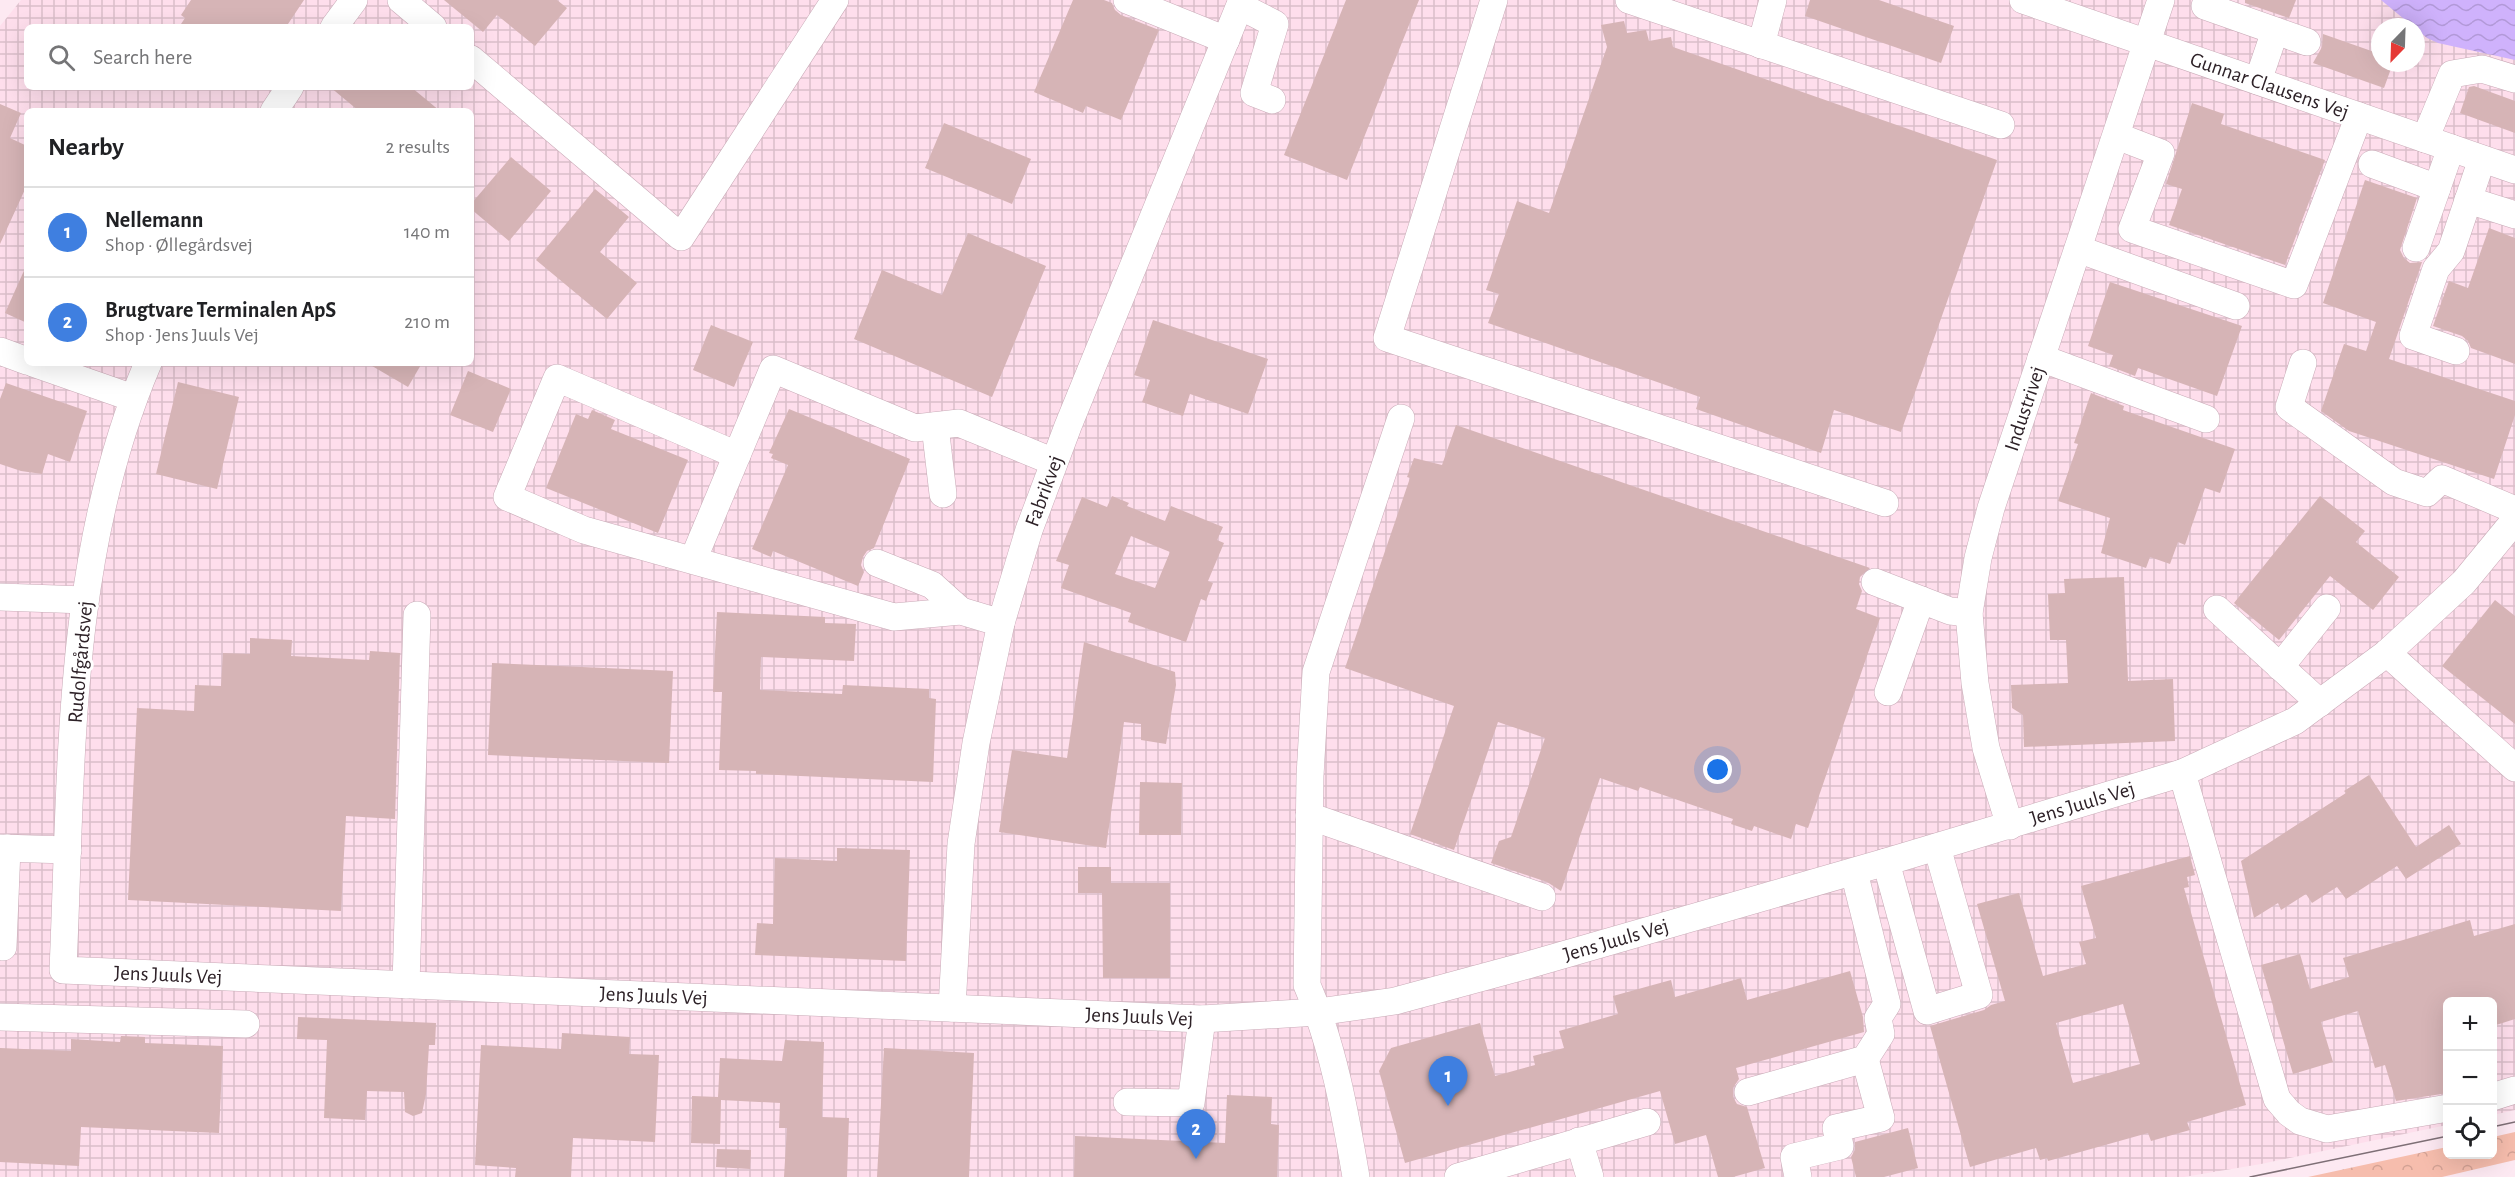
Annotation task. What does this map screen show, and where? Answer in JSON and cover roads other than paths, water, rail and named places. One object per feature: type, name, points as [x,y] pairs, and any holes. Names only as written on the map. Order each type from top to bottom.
[{"type":"street","points":[[336,24],[354,0]]},
{"type":"street","points":[[401,0],[429,24]]},
{"type":"street","points":[[474,62],[681,237],[835,0]]},
{"type":"street","points":[[1127,0],[1226,40]]},
{"type":"street","points":[[1494,0],[1387,338],[1885,503]]},
{"type":"street","points":[[1629,0],[2001,125]]},
{"type":"street","points":[[1761,45],[1773,0]]},
{"type":"street","name":"Gunnar Clausens Vej","points":[[2023,0],[2515,170]]},
{"type":"street","name":"Industrivej","points":[[2010,825],[1986,748],[1975,683],[1970,612],[1978,558],[1990,508],[2161,0]]},
{"type":"street","points":[[1241,3],[1275,24],[1254,93],[1272,99]]},
{"type":"street","name":"Fabrikvej","points":[[952,1008],[961,844],[976,743],[1001,623],[1029,530],[1054,462],[1241,3]]},
{"type":"street","points":[[2205,6],[2307,42]]},
{"type":"street","points":[[2258,81],[2275,31]]},
{"type":"street","points":[[2425,139],[2452,74],[2482,69],[2515,79]]},
{"type":"street","points":[[276,108],[288,90]]},
{"type":"street","points":[[2116,136],[2161,153],[2132,229],[2294,285],[2359,116]]},
{"type":"street","points":[[2416,248],[2451,148]]},
{"type":"street","points":[[2456,351],[2413,336],[2436,269],[2451,251],[2482,159]]},
{"type":"street","points":[[2372,164],[2437,188]]},
{"type":"street","points":[[2468,200],[2515,215]]},
{"type":"street","points":[[2078,249],[2236,306]]},
{"type":"street","points":[[0,351],[24,360]]},
{"type":"street","points":[[2041,358],[2206,419]]},
{"type":"street","points":[[2303,363],[2289,407],[2394,482],[2427,493],[2442,479],[2515,510]]},
{"type":"street","points":[[42,366],[133,398]]},
{"type":"street","name":"Rudolfgårdsvej","points":[[63,970],[76,668],[85,600],[94,539],[133,398],[147,366]]},
{"type":"street","points":[[693,560],[773,369],[915,428],[959,423],[1054,462]]},
{"type":"street","points":[[737,454],[557,378],[507,497],[584,530],[894,617],[961,611],[1001,623]]},
{"type":"street","points":[[1356,1177],[1348,1131],[1318,1012],[1306,985],[1312,719],[1316,672],[1401,418]]},
{"type":"street","points":[[935,426],[943,494]]},
{"type":"street","name":"Jens Juuls Vej","points":[[63,970],[1202,1019],[1318,1012],[1406,998],[1854,872],[2182,773],[2295,722],[2387,653],[2510,538]]},
{"type":"street","points":[[877,563],[932,585],[961,611]]},
{"type":"street","points":[[1875,582],[1950,611],[1970,612]]},
{"type":"street","points":[[0,597],[85,600]]},
{"type":"street","points":[[1888,692],[1921,600]]},
{"type":"street","points":[[2280,667],[2327,608]]},
{"type":"street","points":[[2217,609],[2320,704]]},
{"type":"street","points":[[406,985],[417,615]]},
{"type":"street","points":[[2387,653],[2515,768]]},
{"type":"street","points":[[2182,773],[2277,1099],[2289,1113],[2300,1121],[2327,1129],[2443,1109]]},
{"type":"street","points":[[1309,816],[1542,897]]},
{"type":"street","points":[[1886,862],[1927,1011],[1979,995],[1937,847]]},
{"type":"street","points":[[3,947],[3,848],[68,850]]},
{"type":"street","points":[[1748,1092],[1865,1059],[1881,1034],[1878,1018],[1887,1004],[1854,872]]},
{"type":"street","points":[[0,1017],[246,1024]]},
{"type":"street","points":[[1127,1102],[1191,1103],[1202,1019]]},
{"type":"street","points":[[1798,1177],[1794,1157],[1840,1146],[1836,1128],[1881,1118],[1865,1059]]},
{"type":"street","points":[[2497,1096],[2515,1090]]},
{"type":"street","points":[[1458,1177],[1647,1122]]},
{"type":"street","points":[[1348,1131],[1367,1177]]},
{"type":"street","points":[[1579,1141],[1590,1177]]},
{"type":"water","points":[[2381,0],[2515,0],[2515,60],[2438,43],[2425,36],[2425,18],[2403,18]]},
{"type":"tram line","points":[[2497,1126],[2515,1122]]},
{"type":"tram line","points":[[2250,1177],[2443,1137]]},
{"type":"place","name":"Nellemann","points":[[1448,1106]]},
{"type":"place","name":"Brugtvare Terminalen ApS","points":[[1196,1159]]}]
